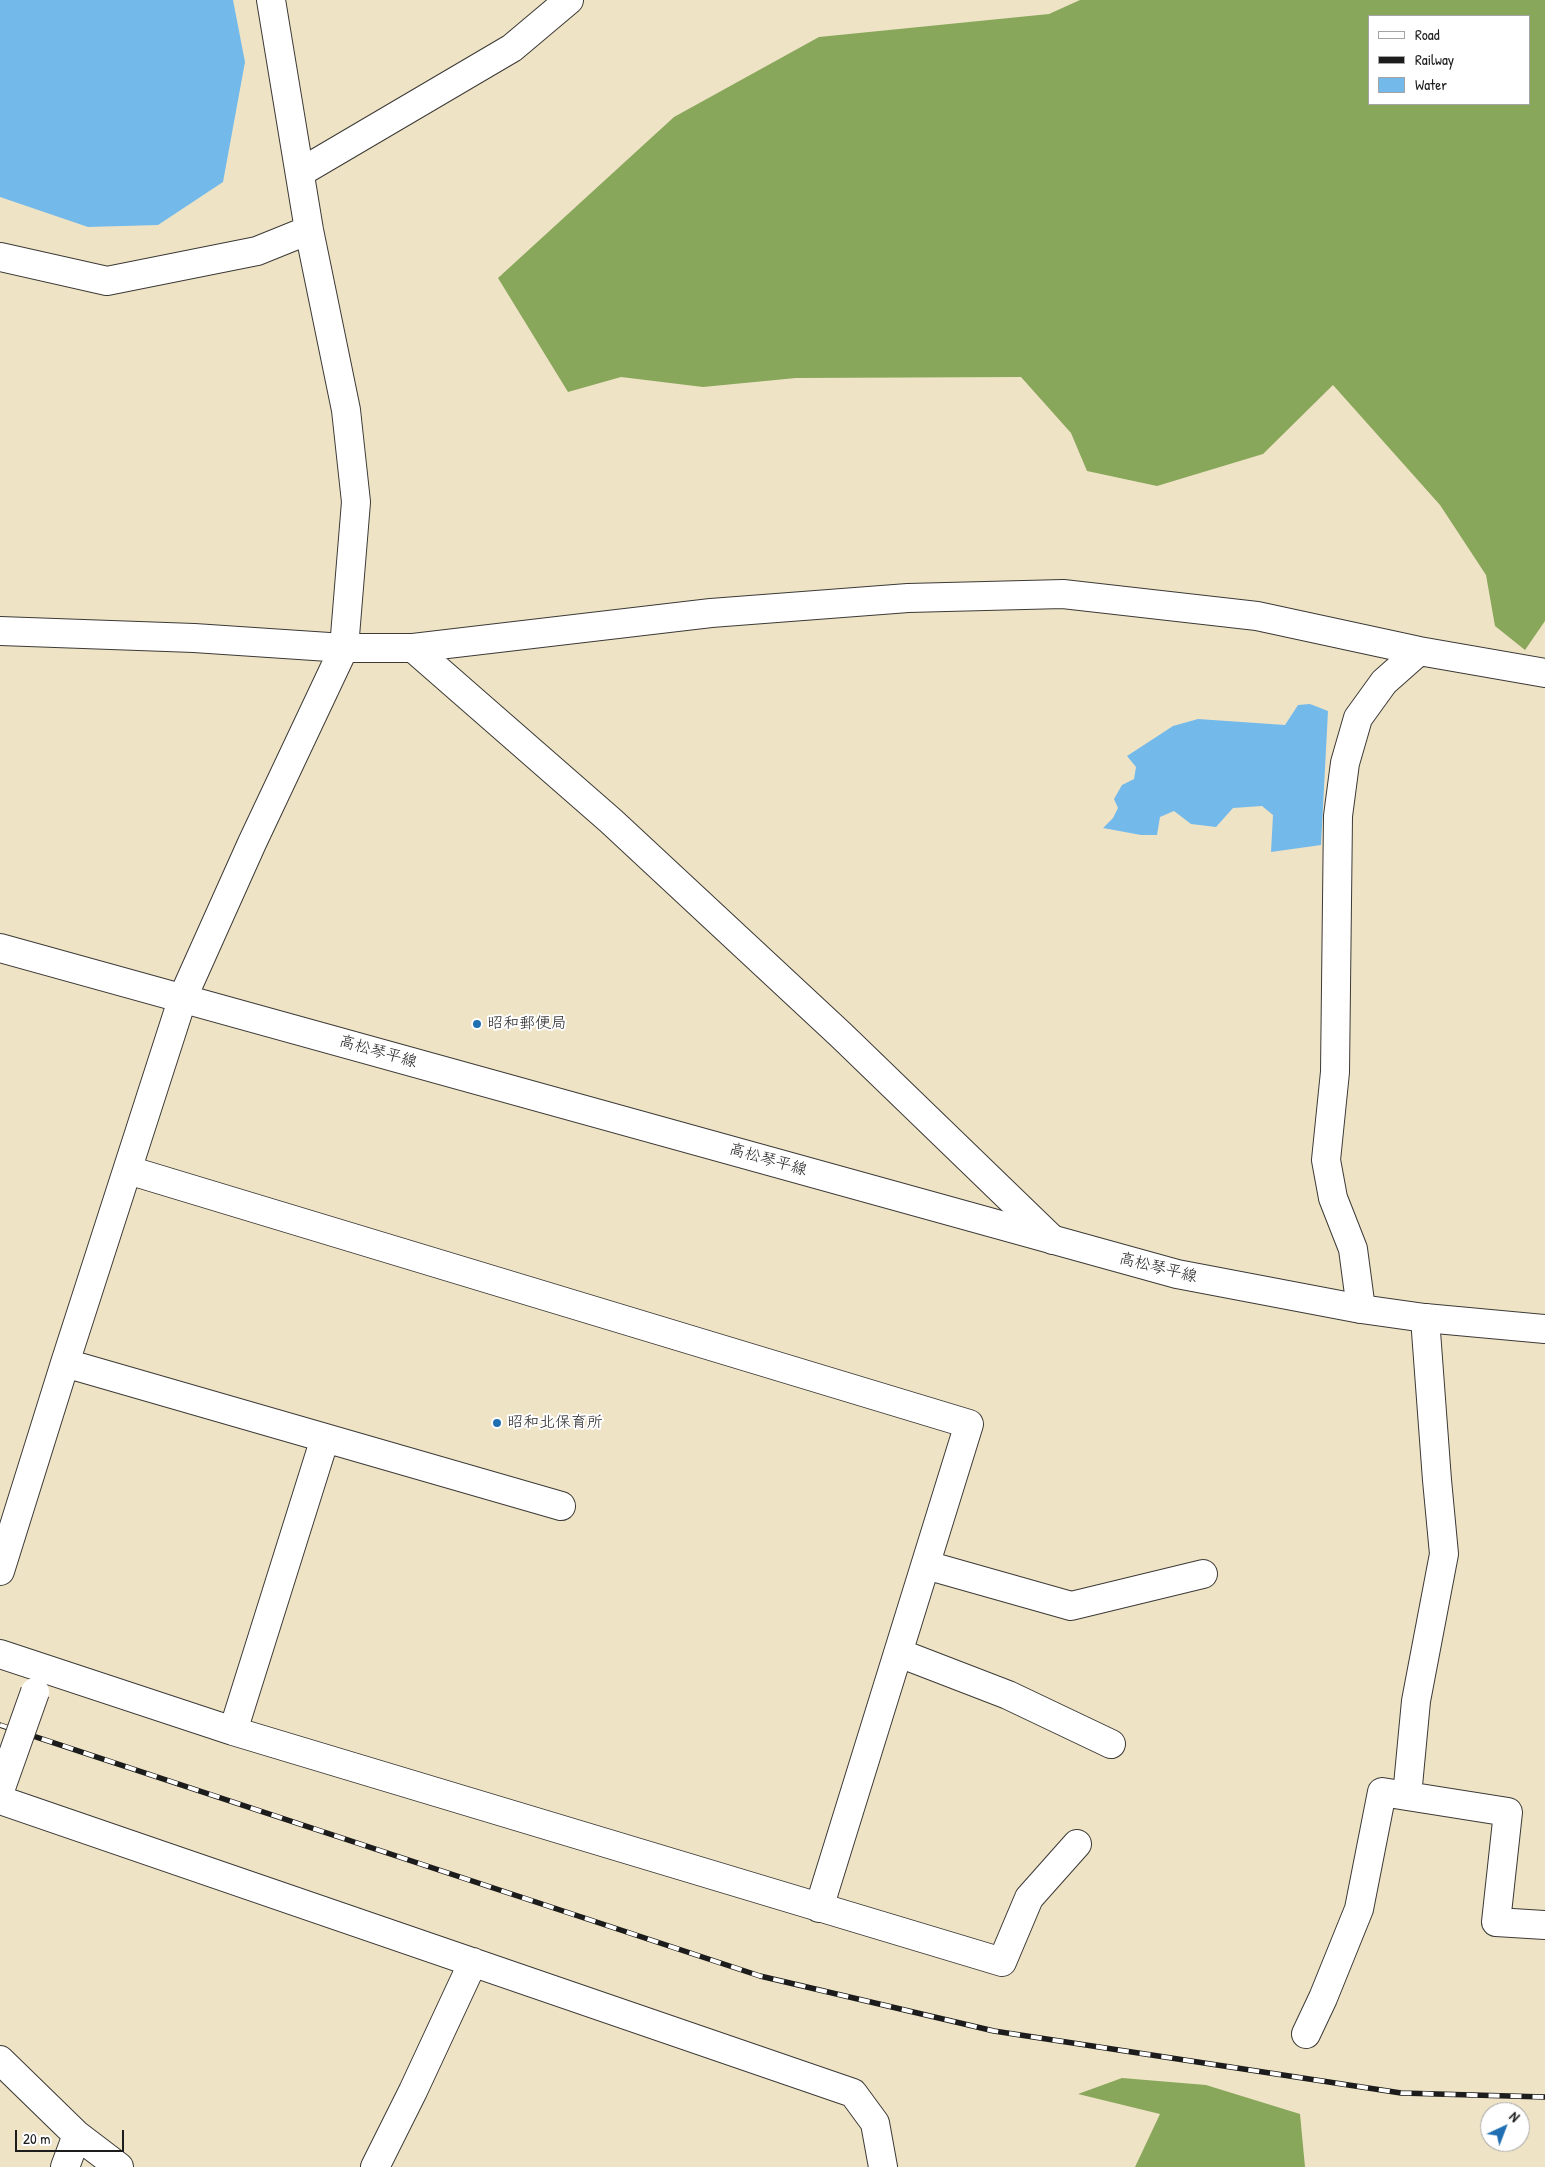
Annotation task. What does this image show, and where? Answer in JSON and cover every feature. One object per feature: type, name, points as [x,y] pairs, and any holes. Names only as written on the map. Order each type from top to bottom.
[{"type":"street","points":[[0,1571],[64,1363],[183,997],[252,843],[344,648],[356,502],[346,410],[309,230],[301,172],[271,0]]},
{"type":"street","points":[[301,172],[512,48],[569,0]]},
{"type":"street","points":[[0,257],[107,282],[257,250],[309,230]]},
{"type":"street","points":[[0,631],[194,638],[344,648],[413,648],[740,611],[908,598],[1062,594],[1257,616],[1418,651],[1545,673]]},
{"type":"street","points":[[413,648],[611,821],[840,1035],[1054,1240]]},
{"type":"street","points":[[1361,1309],[1352,1249],[1333,1198],[1326,1160],[1335,1072],[1338,816],[1345,763],[1358,718],[1384,682],[1418,651]]},
{"type":"street","name":"高松琴平線","points":[[0,948],[183,997],[1177,1274],[1361,1309],[1425,1318],[1545,1329]]},
{"type":"street","points":[[128,1170],[969,1424],[819,1908]]},
{"type":"street","points":[[1406,1796],[1416,1701],[1444,1554],[1425,1318]]},
{"type":"street","points":[[64,1363],[561,1506]]},
{"type":"street","points":[[233,1731],[325,1438]]},
{"type":"street","points":[[926,1565],[1070,1606],[1204,1574]]},
{"type":"street","points":[[899,1653],[1008,1695],[1111,1744]]},
{"type":"street","points":[[0,1654],[40,1680],[233,1731],[1002,1962],[1029,1898],[1077,1844]]},
{"type":"street","points":[[40,1680],[1,1792],[473,1962],[853,2093],[875,2123],[883,2167]]},
{"type":"street","points":[[1306,2034],[1323,1998],[1359,1909],[1382,1792],[1508,1812],[1496,1922],[1545,1925]]},
{"type":"street","points":[[375,2167],[413,2091],[473,1962]]},
{"type":"street","points":[[0,2060],[78,2135],[119,2167]]},
{"type":"street","points":[[64,2167],[78,2135]]},
{"type":"green space","points":[[1080,0],[1545,0],[1545,621],[1525,650],[1495,626],[1486,575],[1440,505],[1333,385],[1263,454],[1157,486],[1087,471],[1071,433],[1021,377],[796,378],[703,387],[621,377],[568,392],[498,278],[674,117],[819,37],[1049,14]]},
{"type":"green space","points":[[1122,2078],[1206,2085],[1300,2114],[1305,2167],[1135,2167],[1160,2114],[1078,2094]]},
{"type":"water","points":[[0,0],[233,0],[245,62],[223,182],[158,225],[88,227],[0,197]]},
{"type":"water","points":[[1310,704],[1328,711],[1321,845],[1271,852],[1273,815],[1262,806],[1233,808],[1216,827],[1191,824],[1174,811],[1160,817],[1157,835],[1141,835],[1103,828],[1113,818],[1118,808],[1114,799],[1122,785],[1134,779],[1136,767],[1127,756],[1173,726],[1198,719],[1285,725],[1298,705]]},
{"type":"railway","points":[[0,1725],[760,1976],[994,2031],[1401,2093],[1545,2097]]},
{"type":"place","name":"昭和郵便局","points":[[477,1024]]},
{"type":"place","name":"昭和北保育所","points":[[497,1423]]}]
